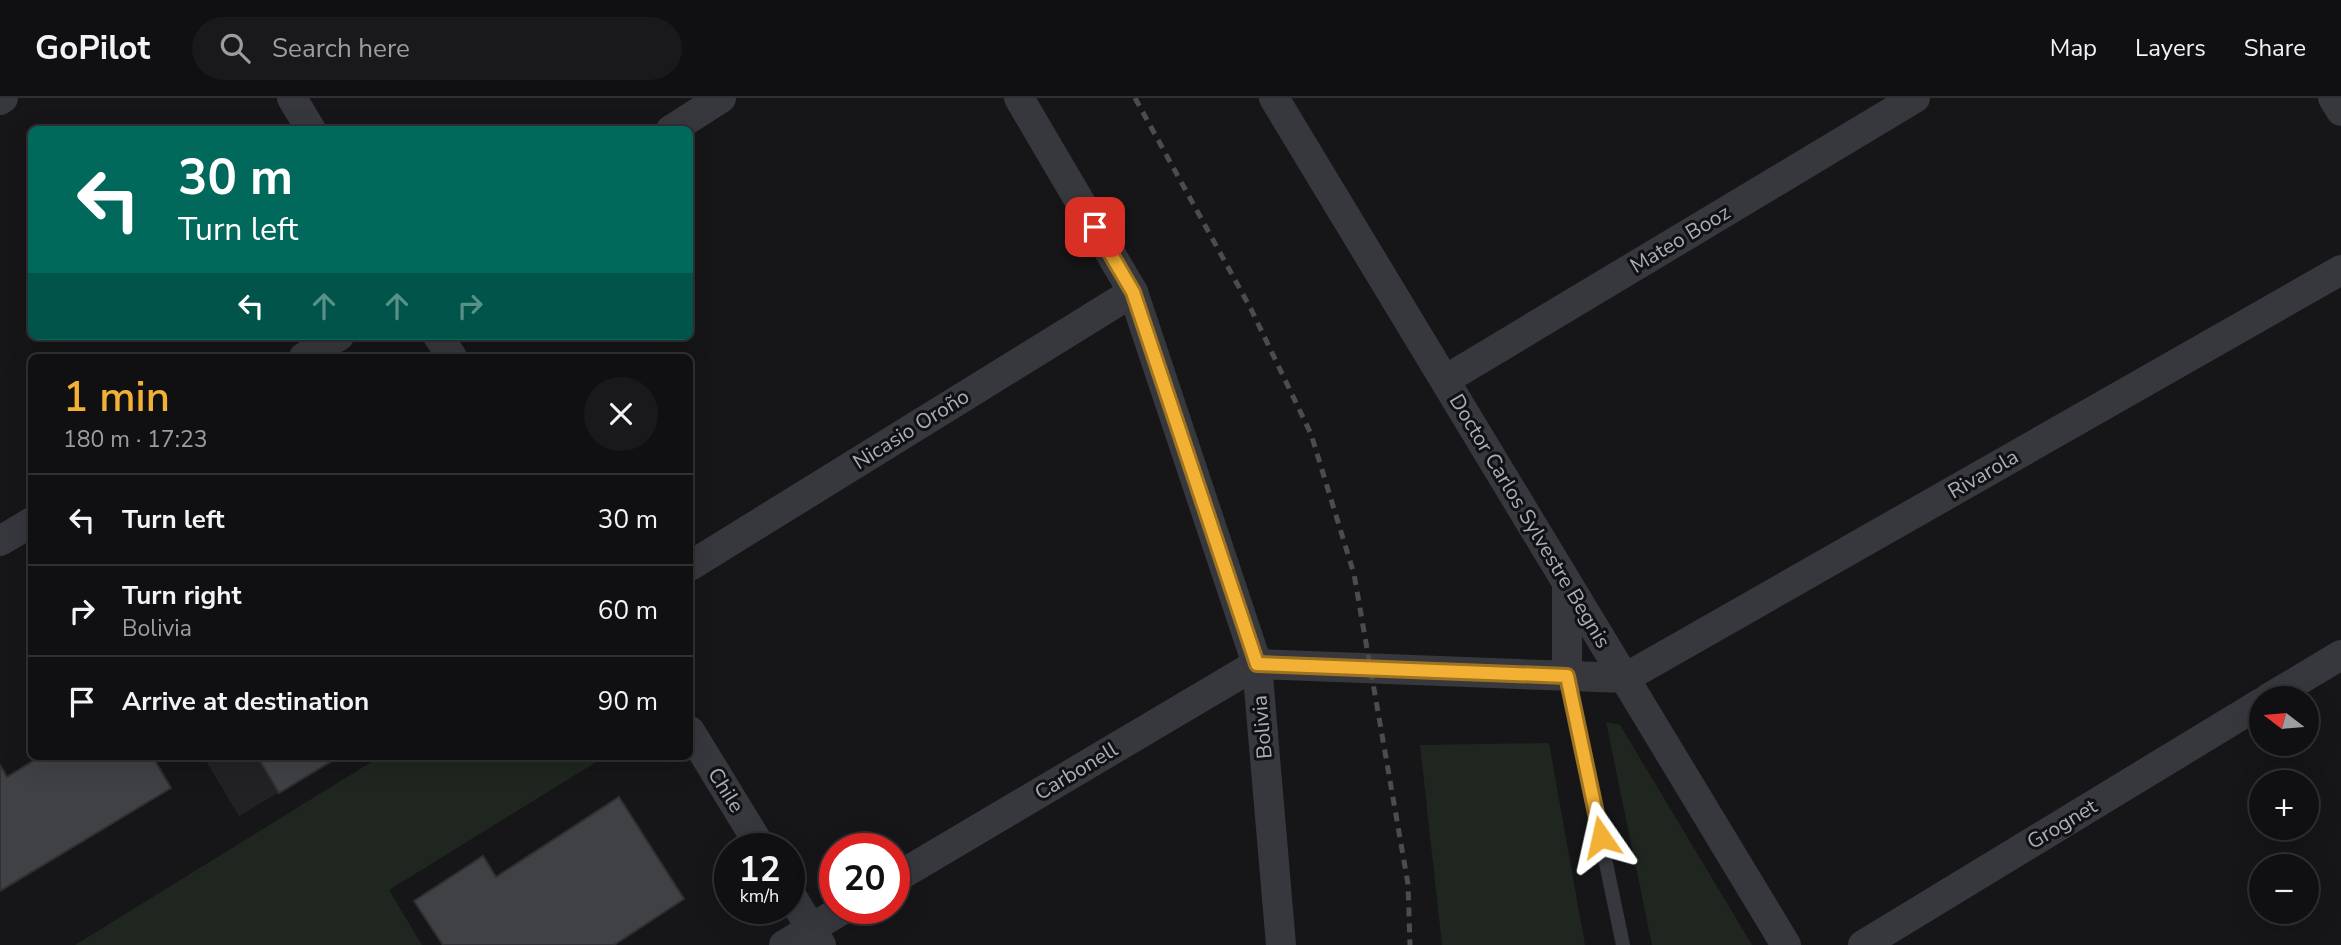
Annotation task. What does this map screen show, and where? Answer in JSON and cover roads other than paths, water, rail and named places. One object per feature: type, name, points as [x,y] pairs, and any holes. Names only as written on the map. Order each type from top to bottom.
[{"type":"street","points":[[292,98],[309,126]]},
{"type":"street","points":[[677,126],[721,98]]},
{"type":"street","name":"Bolivia","points":[[1019,98],[1133,292],[1257,664],[1281,945]]},
{"type":"street","name":"Doctor Carlos Sylvestre Begnis","points":[[1274,98],[1786,945]]},
{"type":"street","name":"Mateo Booz","points":[[1446,380],[1915,98]]},
{"type":"street","points":[[2333,98],[2341,111]]},
{"type":"street","name":"Rivarola","points":[[1625,678],[2341,270]]},
{"type":"street","name":"Nicasio Oroño","points":[[693,564],[1133,292]]},
{"type":"street","points":[[309,354],[332,340]]},
{"type":"street","points":[[0,541],[28,524]]},
{"type":"street","points":[[1567,583],[1567,676]]},
{"type":"street","points":[[2289,686],[2341,655]]},
{"type":"street","points":[[1257,664],[1625,678]]},
{"type":"street","name":"Carbonell","points":[[910,870],[1257,664]]},
{"type":"street","name":"Grognet","points":[[1863,945],[2249,710]]},
{"type":"street","name":"Chile","points":[[693,736],[752,833]]},
{"type":"street","points":[[805,919],[816,937]]},
{"type":"street","points":[[784,945],[816,937],[829,924]]},
{"type":"lane","points":[[1567,676],[1623,945]]},
{"type":"railway","points":[[1135,98],[1251,309],[1311,434],[1354,574],[1408,884],[1410,945]]}]
